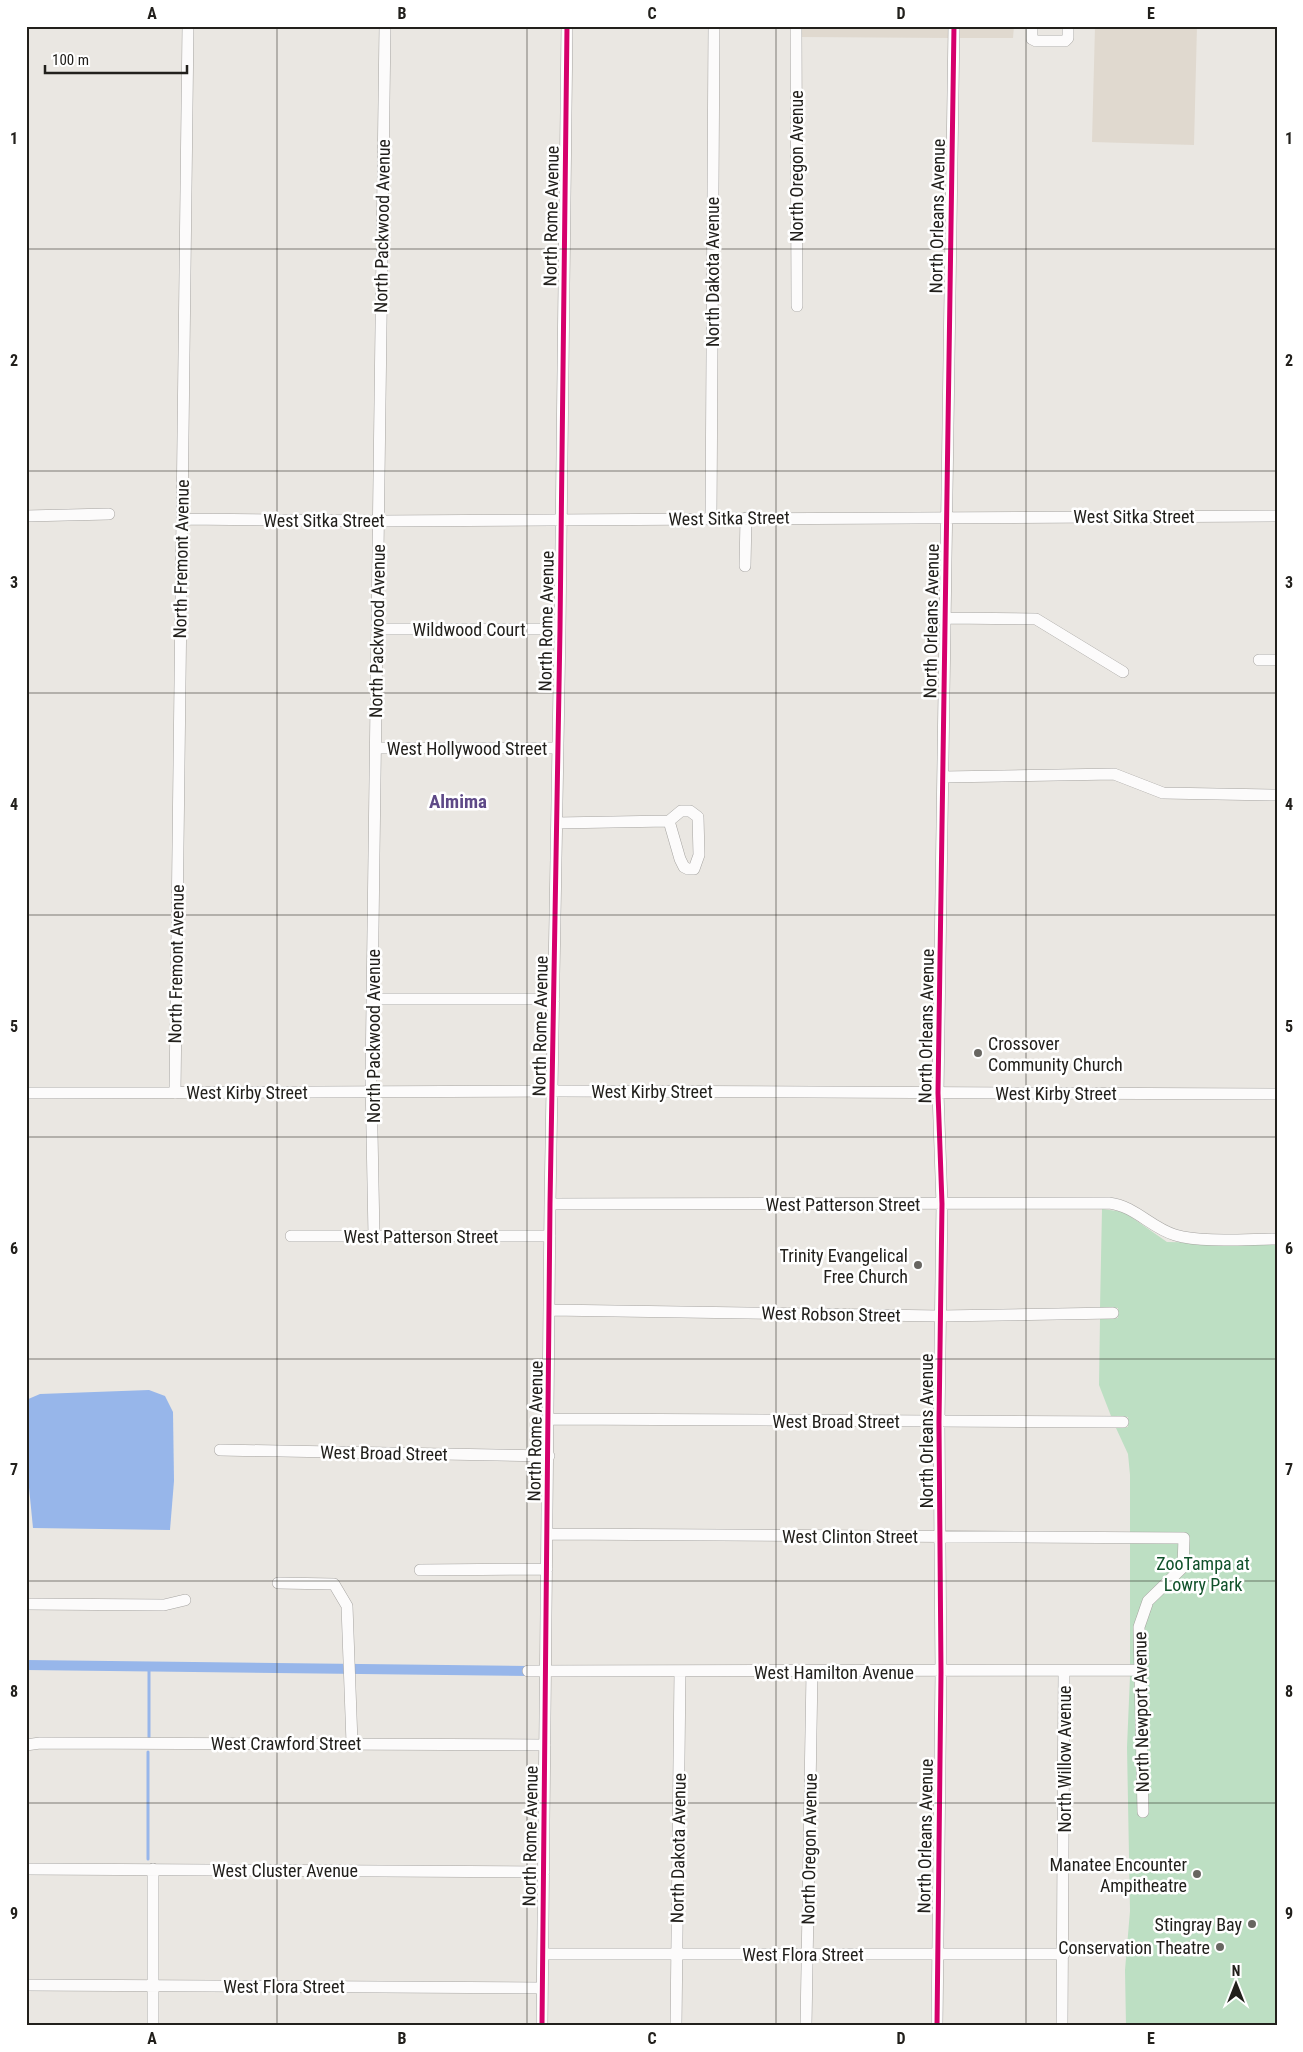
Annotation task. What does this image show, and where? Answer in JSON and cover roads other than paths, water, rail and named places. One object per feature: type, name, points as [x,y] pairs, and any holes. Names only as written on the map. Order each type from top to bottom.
[{"type":"street","name":"North Fremont Avenue","points":[[174,1093],[188,26]]},
{"type":"street","name":"North Packwood Avenue","points":[[374,1236],[371,1091],[385,26]]},
{"type":"street","name":"North Rome Avenue","points":[[542,2026],[547,1671],[550,1204],[562,520],[567,26]]},
{"type":"street","name":"North Dakota Avenue","points":[[711,519],[714,26]]},
{"type":"street","name":"North Oregon Avenue","points":[[796,26],[797,306]]},
{"type":"street","name":"North Orleans Avenue","points":[[937,2026],[941,1672],[939,1422],[942,1204],[938,1093],[954,26]]},
{"type":"street","points":[[1032,26],[1032,39],[1036,41],[1065,41],[1068,38],[1068,26]]},
{"type":"street","points":[[26,516],[109,514]]},
{"type":"street","name":"West Sitka Street","points":[[182,519],[379,521],[1277,516]]},
{"type":"street","points":[[745,566],[746,518]]},
{"type":"street","points":[[945,618],[1036,619],[1123,672]]},
{"type":"street","name":"Wildwood Court","points":[[378,629],[560,629]]},
{"type":"street","points":[[1259,660],[1277,660]]},
{"type":"street","name":"West Hollywood Street","points":[[376,748],[558,748]]},
{"type":"street","points":[[943,777],[1114,774],[1162,793],[1277,795]]},
{"type":"street","points":[[557,823],[669,821],[681,811],[690,811],[698,817],[699,855],[694,868],[688,869],[682,864],[669,821]]},
{"type":"street","points":[[372,999],[554,999]]},
{"type":"street","name":"West Kirby Street","points":[[26,1093],[552,1091],[1277,1094]]},
{"type":"street","name":"West Patterson Street","points":[[550,1204],[1109,1203],[1124,1206],[1160,1229],[1182,1237],[1277,1239]]},
{"type":"street","name":"West Patterson Street","points":[[292,1236],[550,1236]]},
{"type":"street","name":"West Robson Street","points":[[550,1310],[940,1316],[1113,1313]]},
{"type":"street","name":"West Broad Street","points":[[549,1419],[1124,1422]]},
{"type":"street","name":"West Broad Street","points":[[220,1450],[548,1456]]},
{"type":"street","name":"West Clinton Street","points":[[547,1534],[1184,1538]]},
{"type":"street","name":"North Newport Avenue","points":[[1142,1812],[1139,1627],[1148,1601],[1183,1567],[1184,1538]]},
{"type":"street","points":[[420,1570],[547,1570]]},
{"type":"street","points":[[278,1583],[334,1584],[347,1606],[352,1743]]},
{"type":"street","points":[[26,1604],[164,1605],[185,1600]]},
{"type":"street","name":"West Hamilton Avenue","points":[[528,1671],[1064,1672],[1140,1670]]},
{"type":"street","name":"North Dakota Avenue","points":[[676,2026],[680,1671]]},
{"type":"street","name":"North Oregon Avenue","points":[[806,2026],[812,1672]]},
{"type":"street","name":"North Willow Avenue","points":[[1062,2026],[1064,1954],[1064,1672]]},
{"type":"street","name":"West Crawford Street","points":[[26,1745],[40,1743],[545,1745]]},
{"type":"street","name":"West Cluster Avenue","points":[[26,1869],[544,1872]]},
{"type":"street","points":[[153,1869],[153,2026]]},
{"type":"street","name":"West Flora Street","points":[[543,1954],[1064,1954]]},
{"type":"street","name":"West Flora Street","points":[[26,1985],[542,1988]]},
{"type":"water","points":[[149,1390],[165,1396],[173,1412],[174,1481],[170,1530],[33,1528],[26,1457],[26,1400],[40,1394]]},
{"type":"waterway","points":[[26,1665],[528,1671]]},
{"type":"waterway","points":[[149,1667],[149,1737]]},
{"type":"waterway","points":[[148,1752],[148,1859]]},
{"type":"place","name":"Crossover Community Church","points":[[978,1053]]},
{"type":"place","name":"Trinity Evangelical Free Church","points":[[918,1265]]},
{"type":"place","name":"Manatee Encounter Ampitheatre","points":[[1197,1874]]},
{"type":"place","name":"Stingray Bay","points":[[1252,1924]]},
{"type":"place","name":"Conservation Theatre","points":[[1220,1947]]},
{"type":"district","name":"Almima","points":[[458,801]]},
{"type":"park label","name":"ZooTampa at Lowry Park","points":[[1203,1574]]}]
